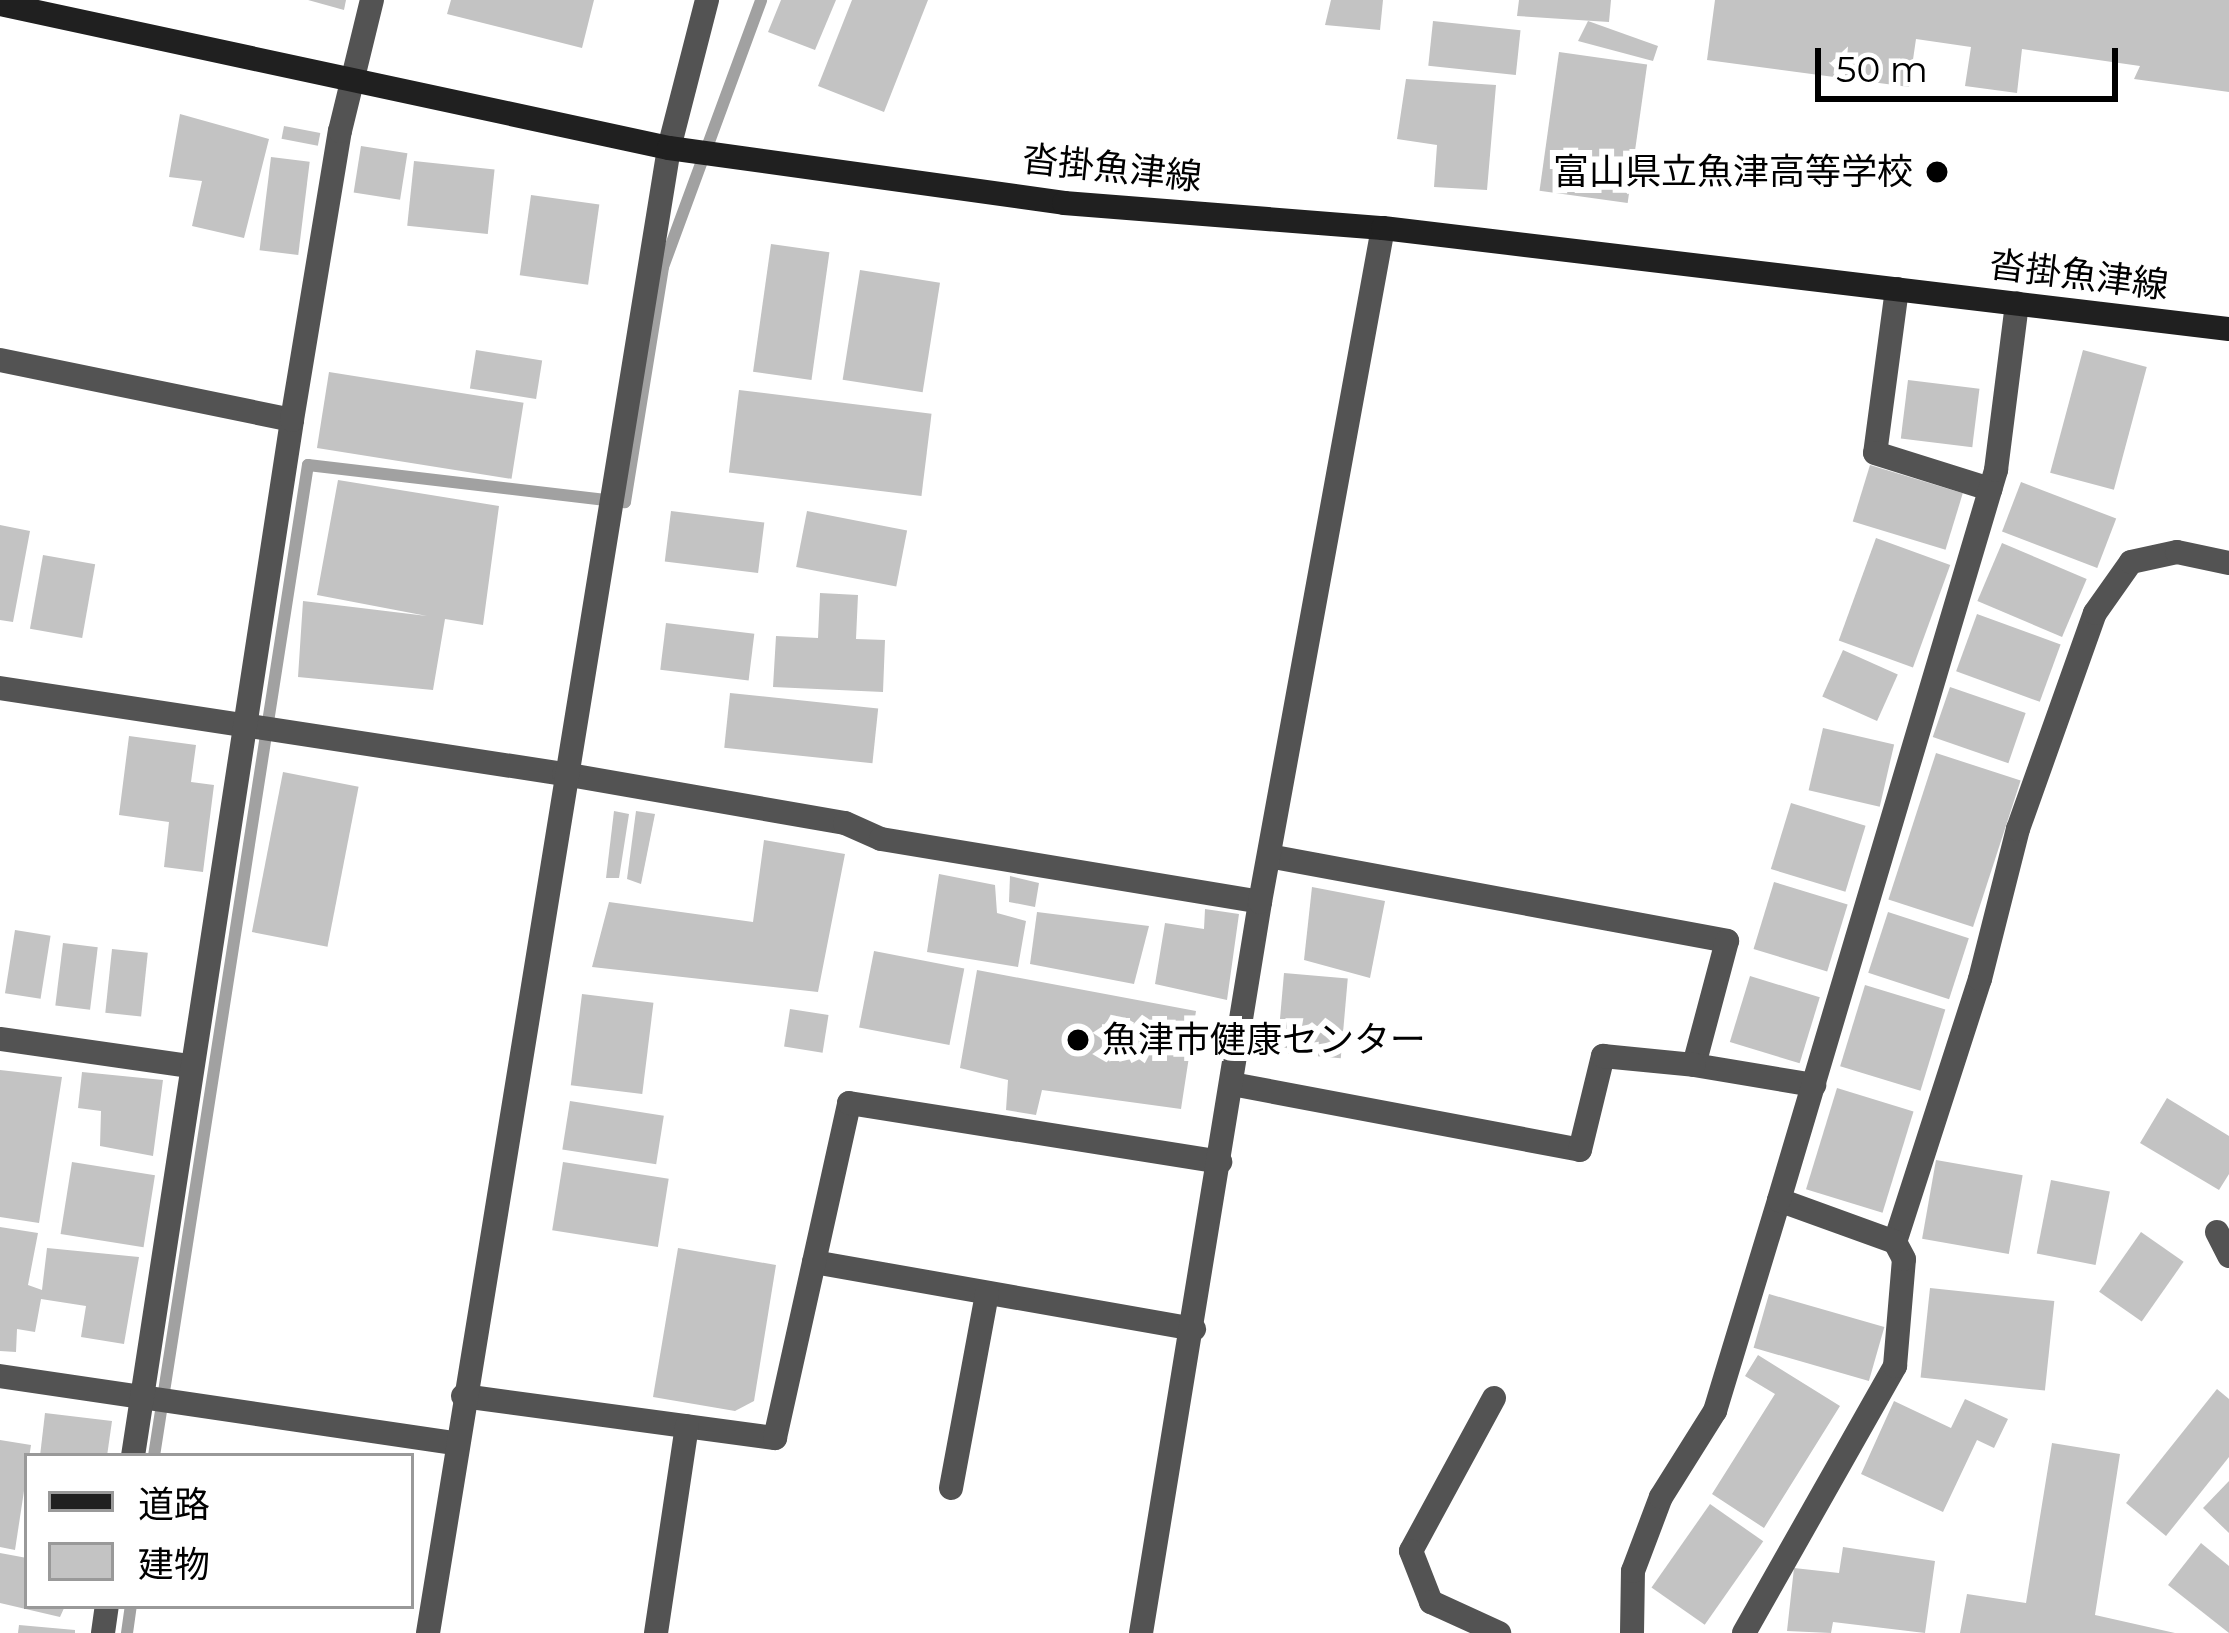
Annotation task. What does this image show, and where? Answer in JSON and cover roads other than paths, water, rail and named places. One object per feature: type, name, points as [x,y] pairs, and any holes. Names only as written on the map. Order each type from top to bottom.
[{"type":"main road","name":"沓掛魚津線","points":[[0,4],[669,148],[1064,202],[1383,228],[2229,329]]},
{"type":"street","points":[[134,1453],[292,420],[352,78],[372,0]]},
{"type":"street","points":[[428,1633],[669,148],[707,0]]},
{"type":"street","points":[[1141,1633],[1195,1329],[1260,902],[1383,228]]},
{"type":"street","points":[[1897,289],[1875,453],[1990,489]]},
{"type":"street","points":[[1632,1633],[1633,1571],[1661,1497],[1715,1412],[1990,489],[2017,303]]},
{"type":"street","points":[[0,360],[292,420]]},
{"type":"street","points":[[1895,1242],[1981,979],[2018,829],[2095,613],[2132,562],[2177,552],[2229,563]]},
{"type":"street","points":[[0,688],[564,774],[844,823],[881,839],[1260,902]]},
{"type":"street","points":[[1269,856],[1727,941],[1694,1065]]},
{"type":"street","points":[[0,1039],[190,1066]]},
{"type":"street","points":[[1232,1084],[1580,1150],[1603,1056],[1814,1085]]},
{"type":"street","points":[[463,1396],[775,1438],[849,1103],[1220,1162]]},
{"type":"street","points":[[1744,1633],[1894,1366],[1904,1259],[1895,1242],[1779,1200]]},
{"type":"street","points":[[2217,1232],[2229,1256]]},
{"type":"street","points":[[814,1262],[1195,1329]]},
{"type":"street","points":[[951,1488],[987,1293]]},
{"type":"street","points":[[0,1376],[456,1443]]},
{"type":"street","points":[[1494,1398],[1411,1551],[1431,1602],[1498,1633]]},
{"type":"street","points":[[656,1633],[687,1426]]},
{"type":"waterway","points":[[154,1453],[308,465],[625,502],[663,267],[761,0]]},
{"type":"waterway","points":[[127,1633],[131,1609]]},
{"type":"place","name":"富山県立魚津高等学校","points":[[1937,172]]},
{"type":"place","name":"魚津市健康センター","points":[[1078,1040]]}]
